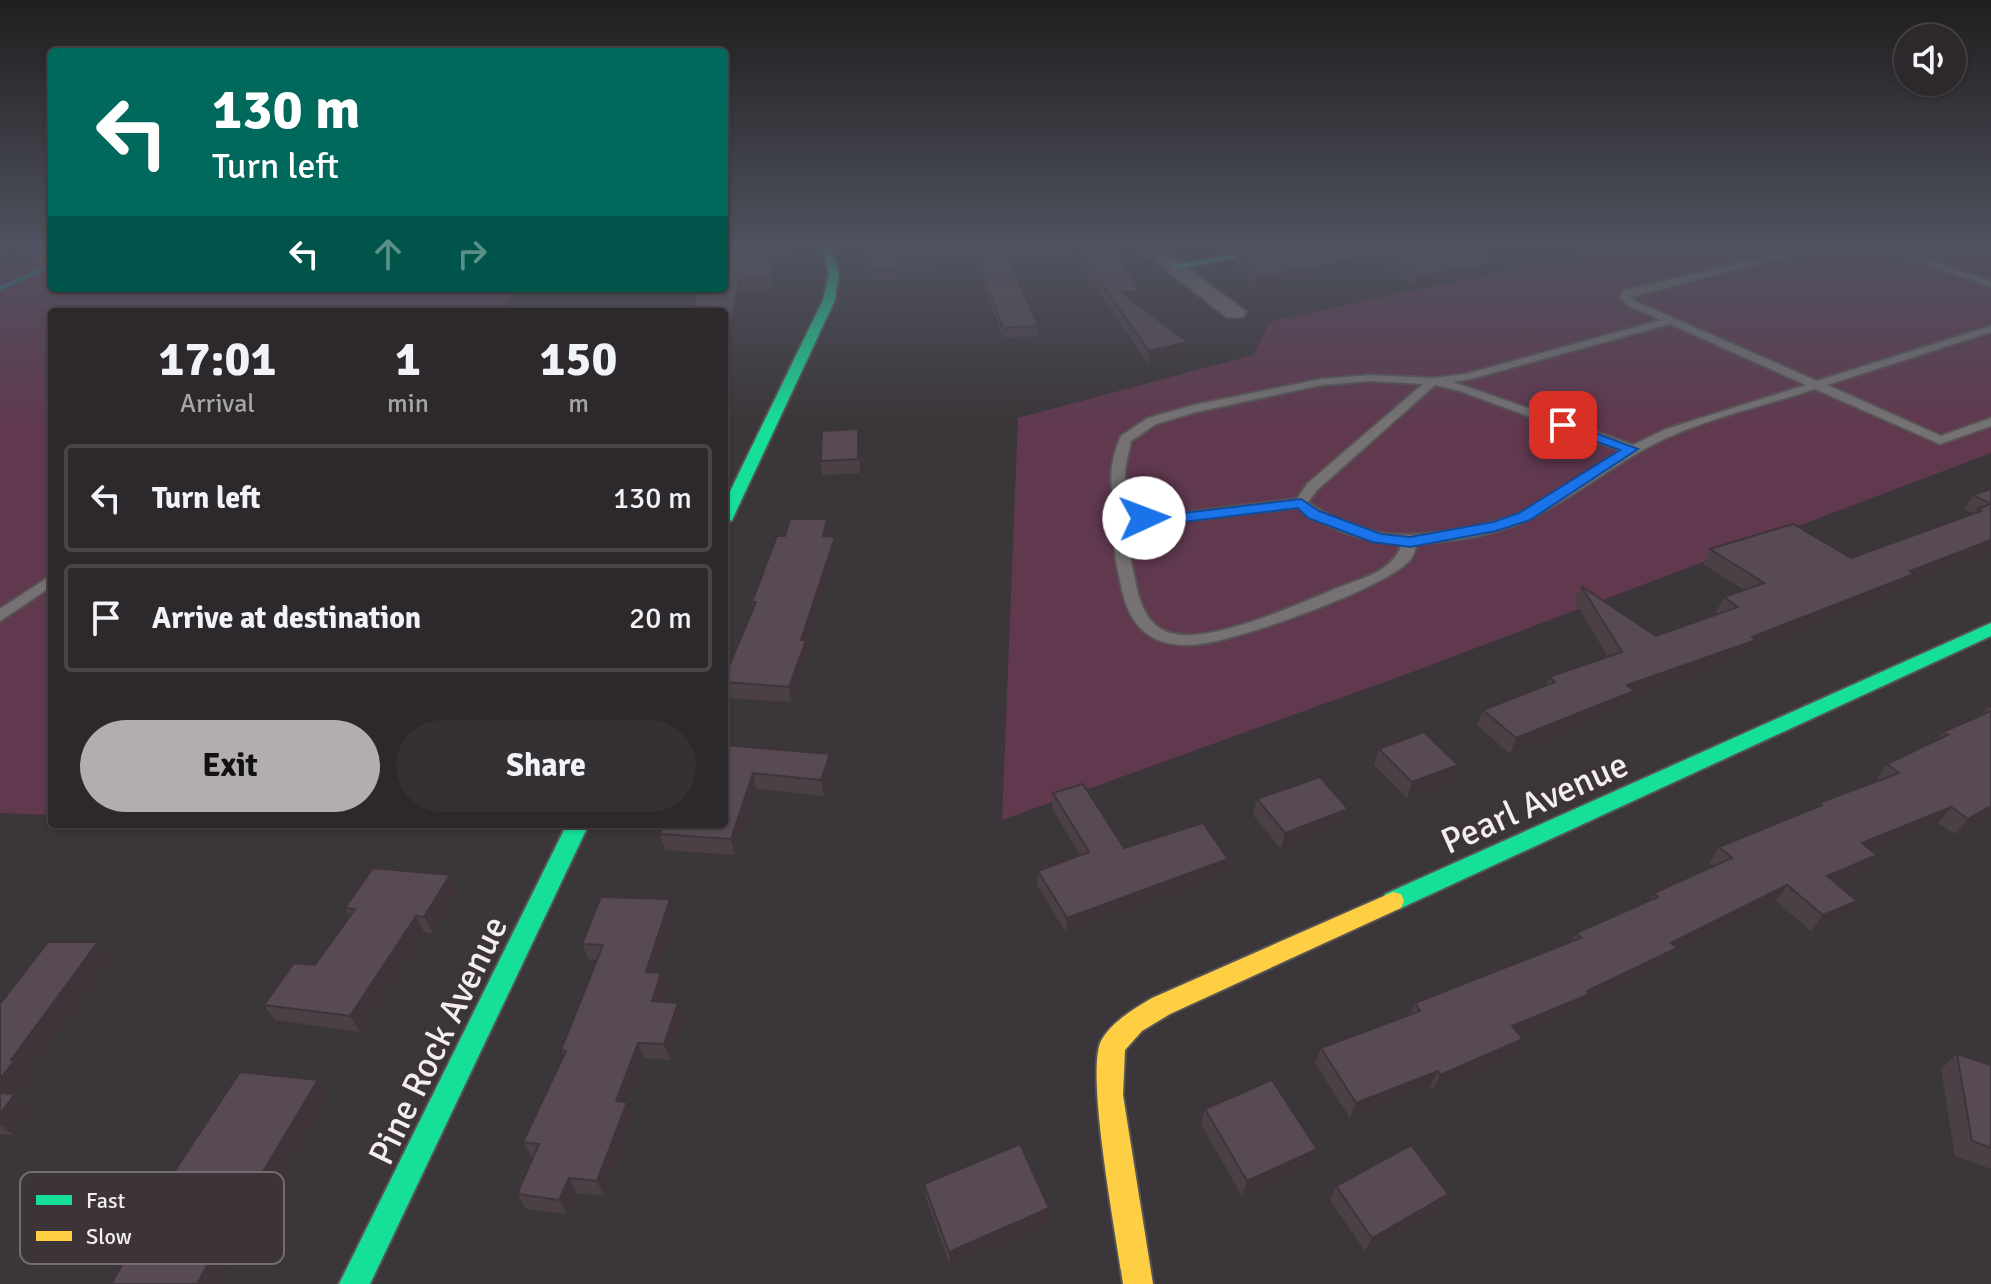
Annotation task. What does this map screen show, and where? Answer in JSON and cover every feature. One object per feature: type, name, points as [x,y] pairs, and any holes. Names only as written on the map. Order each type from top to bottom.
[{"type":"street","points":[[728,512],[825,307]]},
{"type":"street","points":[[1228,307],[1235,312]]},
{"type":"street","name":"Pearl Avenue","points":[[1138,1284],[1110,1095],[1112,1046],[1133,1023],[1161,1006],[1991,629]]},
{"type":"street","name":"Pine Rock Avenue","points":[[354,1284],[576,828]]},
{"type":"lane","points":[[1639,307],[1940,440],[1991,422]]},
{"type":"lane","points":[[1301,503],[1312,487],[1433,381],[1510,367],[1670,321]]},
{"type":"lane","points":[[1631,449],[1490,396],[1433,381],[1370,378],[1321,382],[1152,421],[1125,439],[1118,463],[1121,501],[1131,515],[1166,519],[1301,503],[1314,514],[1351,531],[1378,539],[1410,542],[1496,526],[1525,516],[1631,449],[1670,432],[1991,329]]},
{"type":"lane","points":[[1131,515],[1123,524],[1122,552],[1131,603],[1140,621],[1158,634],[1182,640],[1219,635],[1384,574],[1405,557],[1410,542]]},
{"type":"lane","points":[[0,616],[48,582]]},
{"type":"shaded area","points":[[0,307],[505,307],[48,308],[48,815],[0,813]]},
{"type":"shaded area","points":[[1337,307],[1991,307],[1991,453],[1415,671],[1002,820],[1018,418],[1253,355],[1271,321]]},
{"type":"building","points":[[735,307],[728,346],[728,308],[693,308]]},
{"type":"building","points":[[995,307],[1030,307],[1038,326],[1003,328]]},
{"type":"building","points":[[1118,307],[1141,307],[1188,342],[1149,351]]},
{"type":"building","points":[[858,429],[858,459],[821,461],[822,431]]},
{"type":"building","points":[[1991,489],[1991,504],[1973,495]]},
{"type":"building","points":[[1991,504],[1991,540],[1910,571],[1914,574],[1752,637],[1756,640],[1627,685],[1634,691],[1516,738],[1483,710],[1555,682],[1549,677],[1622,652],[1581,586],[1656,636],[1738,607],[1724,597],[1764,583],[1710,549],[1793,524],[1851,558],[1981,511],[1977,509]]},
{"type":"building","points":[[790,519],[827,519],[823,536],[835,537],[801,640],[806,640],[789,687],[728,682],[728,668],[756,602],[752,602],[777,536],[785,536]]},
{"type":"building","points":[[1991,711],[1991,806],[1968,819],[1951,807],[1862,843],[1877,855],[1827,876],[1857,901],[1823,915],[1787,885],[1671,943],[1677,948],[1587,991],[1590,994],[1512,1026],[1523,1039],[1440,1075],[1438,1071],[1356,1103],[1321,1048],[1420,1011],[1415,1003],[1581,938],[1576,933],[1658,897],[1654,893],[1732,858],[1719,847],[1822,805],[1819,803],[1899,773],[1887,764],[1948,735],[1943,732]]},
{"type":"building","points":[[1424,732],[1458,765],[1412,782],[1379,749]]},
{"type":"building","points":[[728,745],[830,754],[821,780],[753,773],[731,839],[660,834],[662,828],[728,828]]},
{"type":"building","points":[[1320,777],[1348,809],[1285,833],[1257,799]]},
{"type":"building","points":[[1083,784],[1124,848],[1203,823],[1228,859],[1067,918],[1038,871],[1089,852],[1053,793]]},
{"type":"building","points":[[373,868],[450,875],[424,917],[416,916],[350,1016],[264,1005],[294,963],[315,965],[355,909],[345,908]]},
{"type":"building","points":[[601,897],[670,899],[646,972],[661,973],[652,1001],[678,1003],[664,1044],[638,1043],[616,1101],[627,1102],[597,1181],[569,1178],[559,1200],[517,1194],[539,1144],[523,1142],[566,1051],[561,1050],[603,945],[582,944]]},
{"type":"building","points":[[48,942],[98,942],[0,1079],[0,1004]]},
{"type":"building","points":[[1957,1054],[1991,1065],[1991,1148],[1972,1141]]},
{"type":"building","points":[[240,1072],[318,1080],[263,1172],[174,1172]]},
{"type":"building","points":[[1272,1080],[1317,1149],[1247,1181],[1205,1109]]},
{"type":"building","points":[[0,1093],[15,1094],[0,1114]]},
{"type":"building","points":[[1020,1144],[1049,1208],[949,1252],[924,1184]]},
{"type":"building","points":[[1411,1145],[1448,1194],[1372,1238],[1336,1186]]},
{"type":"building","points":[[123,1264],[208,1264],[197,1284],[111,1284]]},
{"type":"traffic: fast","points":[[728,512],[826,307]]},
{"type":"traffic: fast","points":[[1393,901],[1991,629]]},
{"type":"traffic: fast","points":[[354,1284],[576,828]]},
{"type":"traffic: slow","points":[[1138,1284],[1110,1095],[1112,1046],[1133,1023],[1161,1006],[1393,901]]},
{"type":"route","points":[[1144,518],[1166,519],[1301,503],[1314,514],[1378,539],[1410,542],[1445,538],[1525,516],[1631,449],[1563,425]]}]
